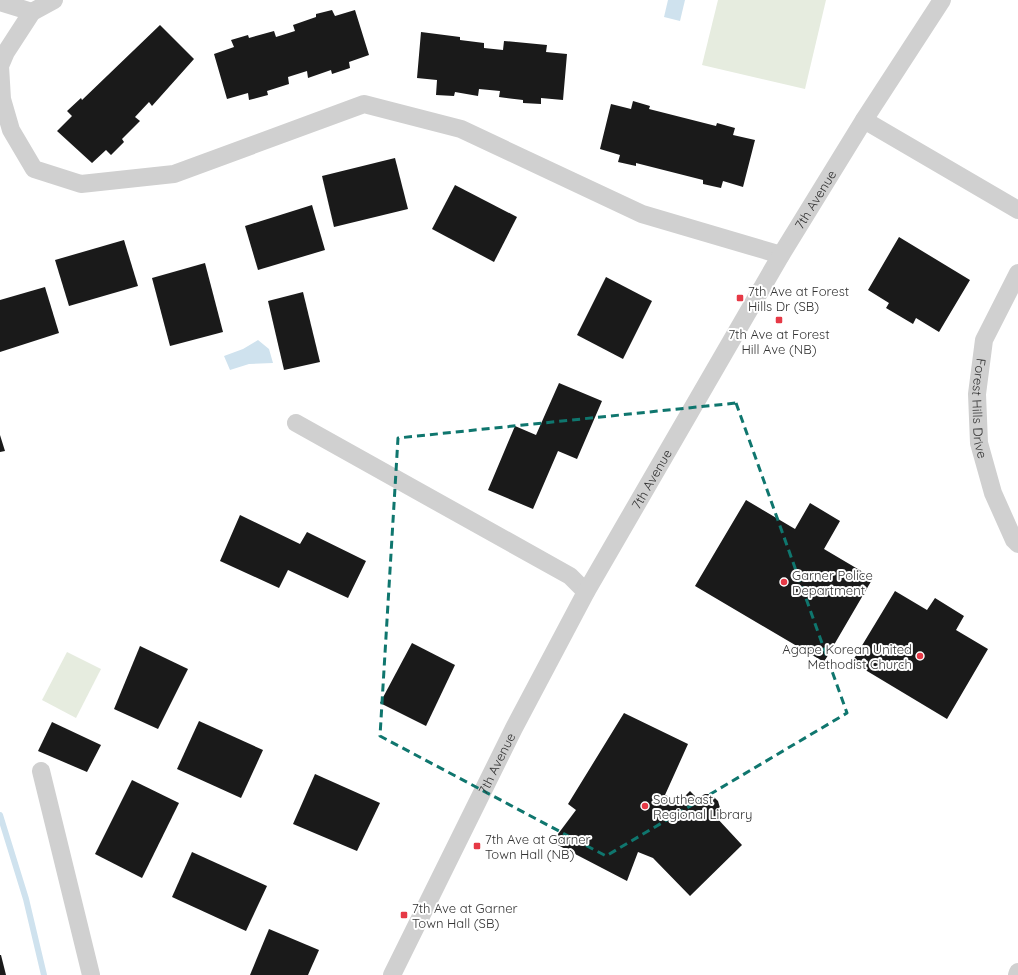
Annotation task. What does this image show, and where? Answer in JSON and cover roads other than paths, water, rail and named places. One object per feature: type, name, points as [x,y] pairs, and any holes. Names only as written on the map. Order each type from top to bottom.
[{"type":"street","points":[[54,0],[32,12],[6,52],[0,66],[2,99],[11,130],[34,169],[81,184],[174,174],[364,104],[461,128],[642,214],[780,255]]},
{"type":"street","name":"7th Avenue","points":[[392,975],[521,715],[586,592],[780,255],[864,120],[942,0]]},
{"type":"street","points":[[0,2],[32,12]]},
{"type":"street","points":[[864,120],[1018,210]]},
{"type":"street","name":"Forest Hills Drive","points":[[1018,272],[984,340],[977,394],[979,443],[993,493],[1014,540],[1018,544]]},
{"type":"street","points":[[296,423],[570,576],[586,592]]},
{"type":"street","points":[[41,771],[91,975]]},
{"type":"water","points":[[668,0],[685,0],[680,21],[664,17]]},
{"type":"water","points":[[258,340],[269,349],[273,363],[249,364],[230,370],[224,356],[243,349]]},
{"type":"waterway","points":[[0,815],[26,899],[44,975]]},
{"type":"place","name":"7th Ave at Forest Hills Dr (SB)","points":[[740,298]]},
{"type":"place","name":"7th Ave at Forest Hill Ave (NB)","points":[[779,320]]},
{"type":"place","name":"Garner Police Department","points":[[784,582]]},
{"type":"place","name":"Agape Korean United Methodist Church","points":[[920,656]]},
{"type":"place","name":"Southeast Regional Library","points":[[645,806]]},
{"type":"place","name":"7th Ave at Garner Town Hall (NB)","points":[[477,846]]},
{"type":"place","name":"7th Ave at Garner Town Hall (SB)","points":[[404,915]]}]
